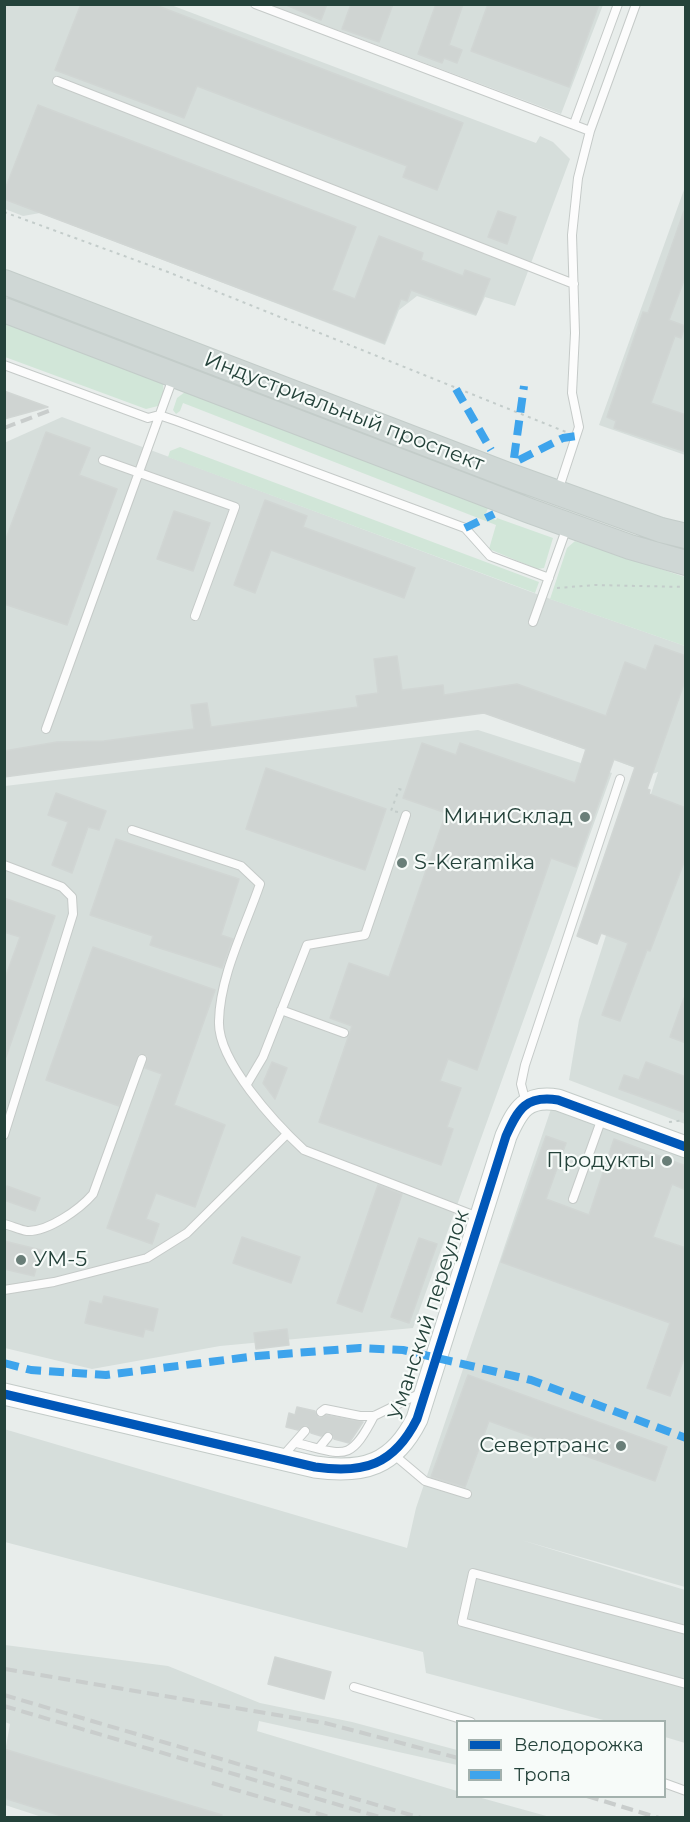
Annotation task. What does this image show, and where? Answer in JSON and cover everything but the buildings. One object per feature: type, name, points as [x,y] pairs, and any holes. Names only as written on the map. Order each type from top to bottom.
[{"type":"main road","name":"Индустриальный проспект","points":[[4,282],[558,493],[686,536]]},
{"type":"main road","name":"Индустриальный проспект","points":[[4,310],[568,525],[686,563]]},
{"type":"street","points":[[526,1103],[540,1097],[558,1100],[686,1147]]},
{"type":"street","name":"Уманский переулок","points":[[393,1454],[407,1438],[426,1391],[506,1136],[514,1118],[526,1103]]},
{"type":"street","points":[[4,1394],[279,1460],[337,1470],[376,1464],[393,1454]]},
{"type":"lane","points":[[255,4],[590,131]]},
{"type":"lane","points":[[574,124],[618,4]]},
{"type":"lane","points":[[558,493],[579,427],[572,393],[574,284],[572,235],[578,178],[590,131],[636,4]]},
{"type":"lane","points":[[57,81],[574,284]]},
{"type":"lane","points":[[4,365],[148,418],[159,415],[465,528],[490,556],[548,581]]},
{"type":"lane","points":[[46,729],[174,374]]},
{"type":"lane","points":[[103,459],[235,507],[195,616]]},
{"type":"lane","points":[[533,622],[568,525]]},
{"type":"lane","points":[[526,1103],[521,1084],[525,1065],[620,779]]},
{"type":"lane","points":[[247,1084],[263,1057],[307,945],[365,935],[406,815]]},
{"type":"lane","points":[[132,830],[241,866],[260,884],[225,982],[218,1023],[226,1052],[247,1084],[286,1134],[304,1150],[479,1218]]},
{"type":"lane","points":[[4,866],[62,887],[72,897],[73,914],[4,1135]]},
{"type":"lane","points":[[281,1010],[344,1033]]},
{"type":"lane","points":[[4,1224],[25,1231],[40,1230],[85,1202],[93,1194],[142,1059]]},
{"type":"lane","points":[[573,1199],[603,1116]]},
{"type":"lane","points":[[4,1290],[54,1282],[147,1258],[187,1233],[286,1134]]},
{"type":"lane","points":[[321,1412],[325,1409],[348,1416],[374,1416],[426,1391]]},
{"type":"lane","points":[[296,1443],[347,1451],[360,1442],[374,1416]]},
{"type":"lane","points":[[279,1460],[304,1431]]},
{"type":"lane","points":[[319,1448],[328,1437]]},
{"type":"lane","points":[[393,1454],[425,1481],[467,1494]]},
{"type":"lane","points":[[686,1630],[473,1574],[462,1622],[686,1684]]},
{"type":"lane","points":[[354,1687],[464,1720]]},
{"type":"lane","points":[[666,1784],[686,1791]]},
{"type":"path","points":[[4,212],[179,276],[577,436]]},
{"type":"path","points":[[548,581],[565,588],[594,585],[686,587]]},
{"type":"path","points":[[405,791],[399,789],[391,811],[406,815]]},
{"type":"path","points":[[666,1122],[686,1120]]},
{"type":"shaded area","points":[[4,5],[171,5],[536,143],[540,136],[553,142],[570,159],[515,306],[485,297],[476,316],[417,296],[399,310],[385,345],[40,213],[23,216],[5,209]]},
{"type":"shaded area","points":[[270,5],[603,5],[561,114]]},
{"type":"shaded area","points":[[685,187],[685,455],[599,425]]},
{"type":"shaded area","points":[[62,417],[542,596],[685,646],[685,1124],[569,1080],[579,1020],[658,772],[652,774],[484,713],[5,777],[4,443]]},
{"type":"shaded area","points":[[478,730],[612,773],[413,1328],[220,1346],[92,1369],[5,1348],[5,786]]},
{"type":"shaded area","points":[[551,1109],[685,1158],[685,1587],[521,1540],[685,1590],[685,1743],[666,1737],[666,1720],[603,1720],[426,1673],[423,1652],[5,1542],[4,1429],[407,1548],[416,1508]]},
{"type":"shaded area","points":[[5,1645],[168,1666],[260,1703],[352,1722],[456,1750],[456,1765],[259,1721],[257,1731],[456,1791],[456,1798],[482,1798],[550,1817],[45,1818],[5,1805],[5,1752],[10,1724],[5,1722]]},
{"type":"green space","points":[[4,323],[163,384],[164,393],[158,406],[146,409],[5,357]]},
{"type":"green space","points":[[185,392],[488,508],[485,516],[553,538],[544,568],[537,569],[489,549],[496,525],[183,403],[176,414],[173,410],[177,398]]},
{"type":"green space","points":[[180,447],[539,582],[535,593],[168,457],[170,451]]},
{"type":"green space","points":[[575,541],[685,577],[685,646],[550,599],[567,548]]},
{"type":"railway","points":[[4,428],[51,410]]},
{"type":"railway","points":[[5,1669],[325,1723],[456,1757]]},
{"type":"railway","points":[[4,1695],[421,1818]]},
{"type":"railway","points":[[4,1706],[383,1818]]},
{"type":"railway","points":[[212,1783],[333,1818]]},
{"type":"railway","points":[[594,1798],[659,1818]]},
{"type":"marked path","points":[[514,458],[524,386]]},
{"type":"marked path","points":[[456,389],[491,450]]},
{"type":"marked path","points":[[519,460],[563,438],[577,436]]},
{"type":"marked path","points":[[465,528],[494,514]]},
{"type":"marked path","points":[[4,1363],[31,1370],[106,1375],[257,1356],[360,1348],[403,1350],[531,1380],[686,1438]]},
{"type":"cycle path","points":[[4,1394],[315,1467],[348,1469],[376,1463],[398,1447],[417,1419],[506,1136],[519,1111],[524,1106],[538,1100],[558,1100],[686,1147]]},
{"type":"place","name":"МиниСклад","points":[[585,817]]},
{"type":"place","name":"S-Keramika","points":[[402,863]]},
{"type":"place","name":"Продукты","points":[[667,1161]]},
{"type":"place","name":"УМ-5","points":[[21,1260]]},
{"type":"place","name":"Севертранс","points":[[621,1446]]}]
